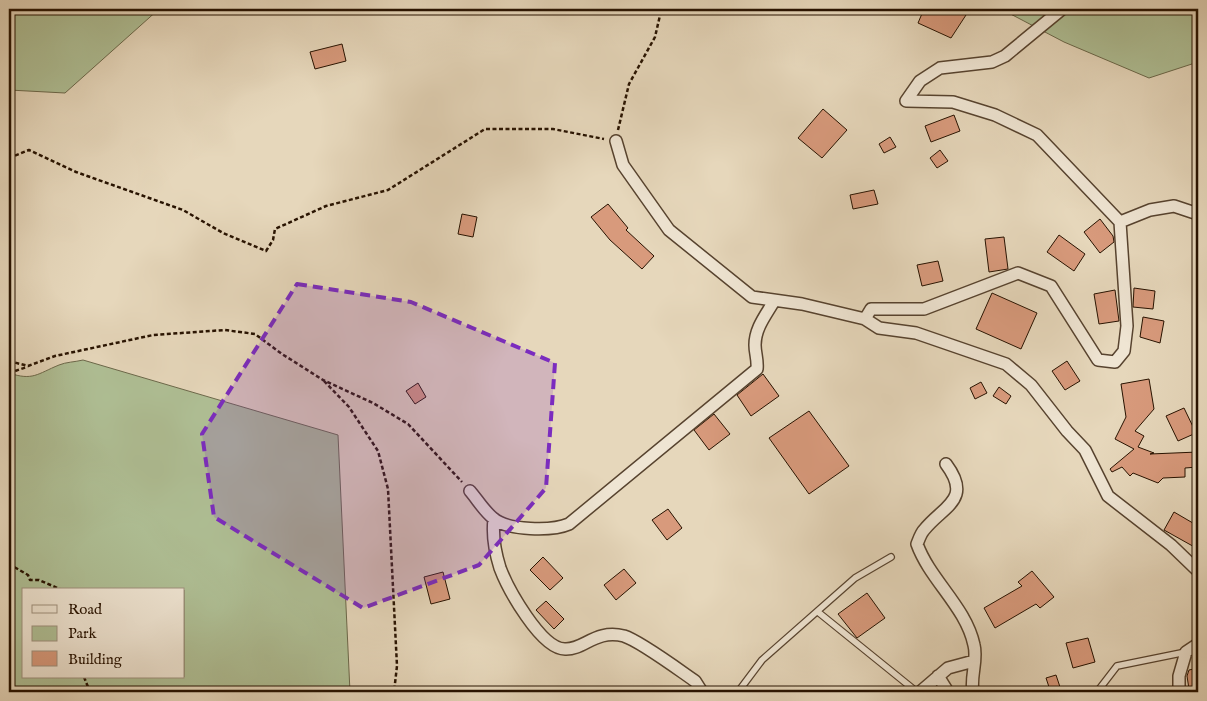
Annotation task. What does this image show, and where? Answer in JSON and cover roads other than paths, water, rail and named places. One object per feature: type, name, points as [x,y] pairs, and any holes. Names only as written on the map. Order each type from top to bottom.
[{"type":"street","points":[[865,319],[871,309],[924,309],[1018,274],[1051,286],[1098,360],[1115,362],[1124,351],[1127,326],[1120,222],[1037,135],[994,115],[953,102],[906,101],[920,81],[940,68],[992,62],[1005,56],[1062,9]]},
{"type":"street","points":[[616,141],[623,165],[668,230],[752,297],[802,304],[865,319],[879,328],[916,333],[1006,364],[1031,385],[1066,431],[1085,450],[1108,496],[1171,545],[1198,570]]},
{"type":"street","points":[[1120,222],[1150,210],[1174,206],[1198,214]]},
{"type":"street","points":[[470,491],[494,519],[513,525],[543,529],[557,529],[569,524],[757,369],[758,361],[754,347],[756,332],[774,301]]},
{"type":"street","points":[[946,464],[955,476],[957,488],[954,502],[923,530],[917,544],[924,562],[967,626],[975,647],[973,692]]},
{"type":"street","points":[[494,519],[492,535],[500,568],[523,611],[546,639],[560,648],[568,650],[592,639],[610,634],[626,637],[695,681],[702,692]]},
{"type":"street","points":[[1179,692],[1179,676],[1186,652],[1198,644]]},
{"type":"street","points":[[919,692],[948,668],[974,661]]},
{"type":"street","points":[[938,676],[948,692]]},
{"type":"lane","points":[[738,692],[762,660],[855,578],[892,557]]},
{"type":"lane","points":[[818,612],[919,692]]},
{"type":"lane","points":[[1097,692],[1117,666],[1186,652]]}]
